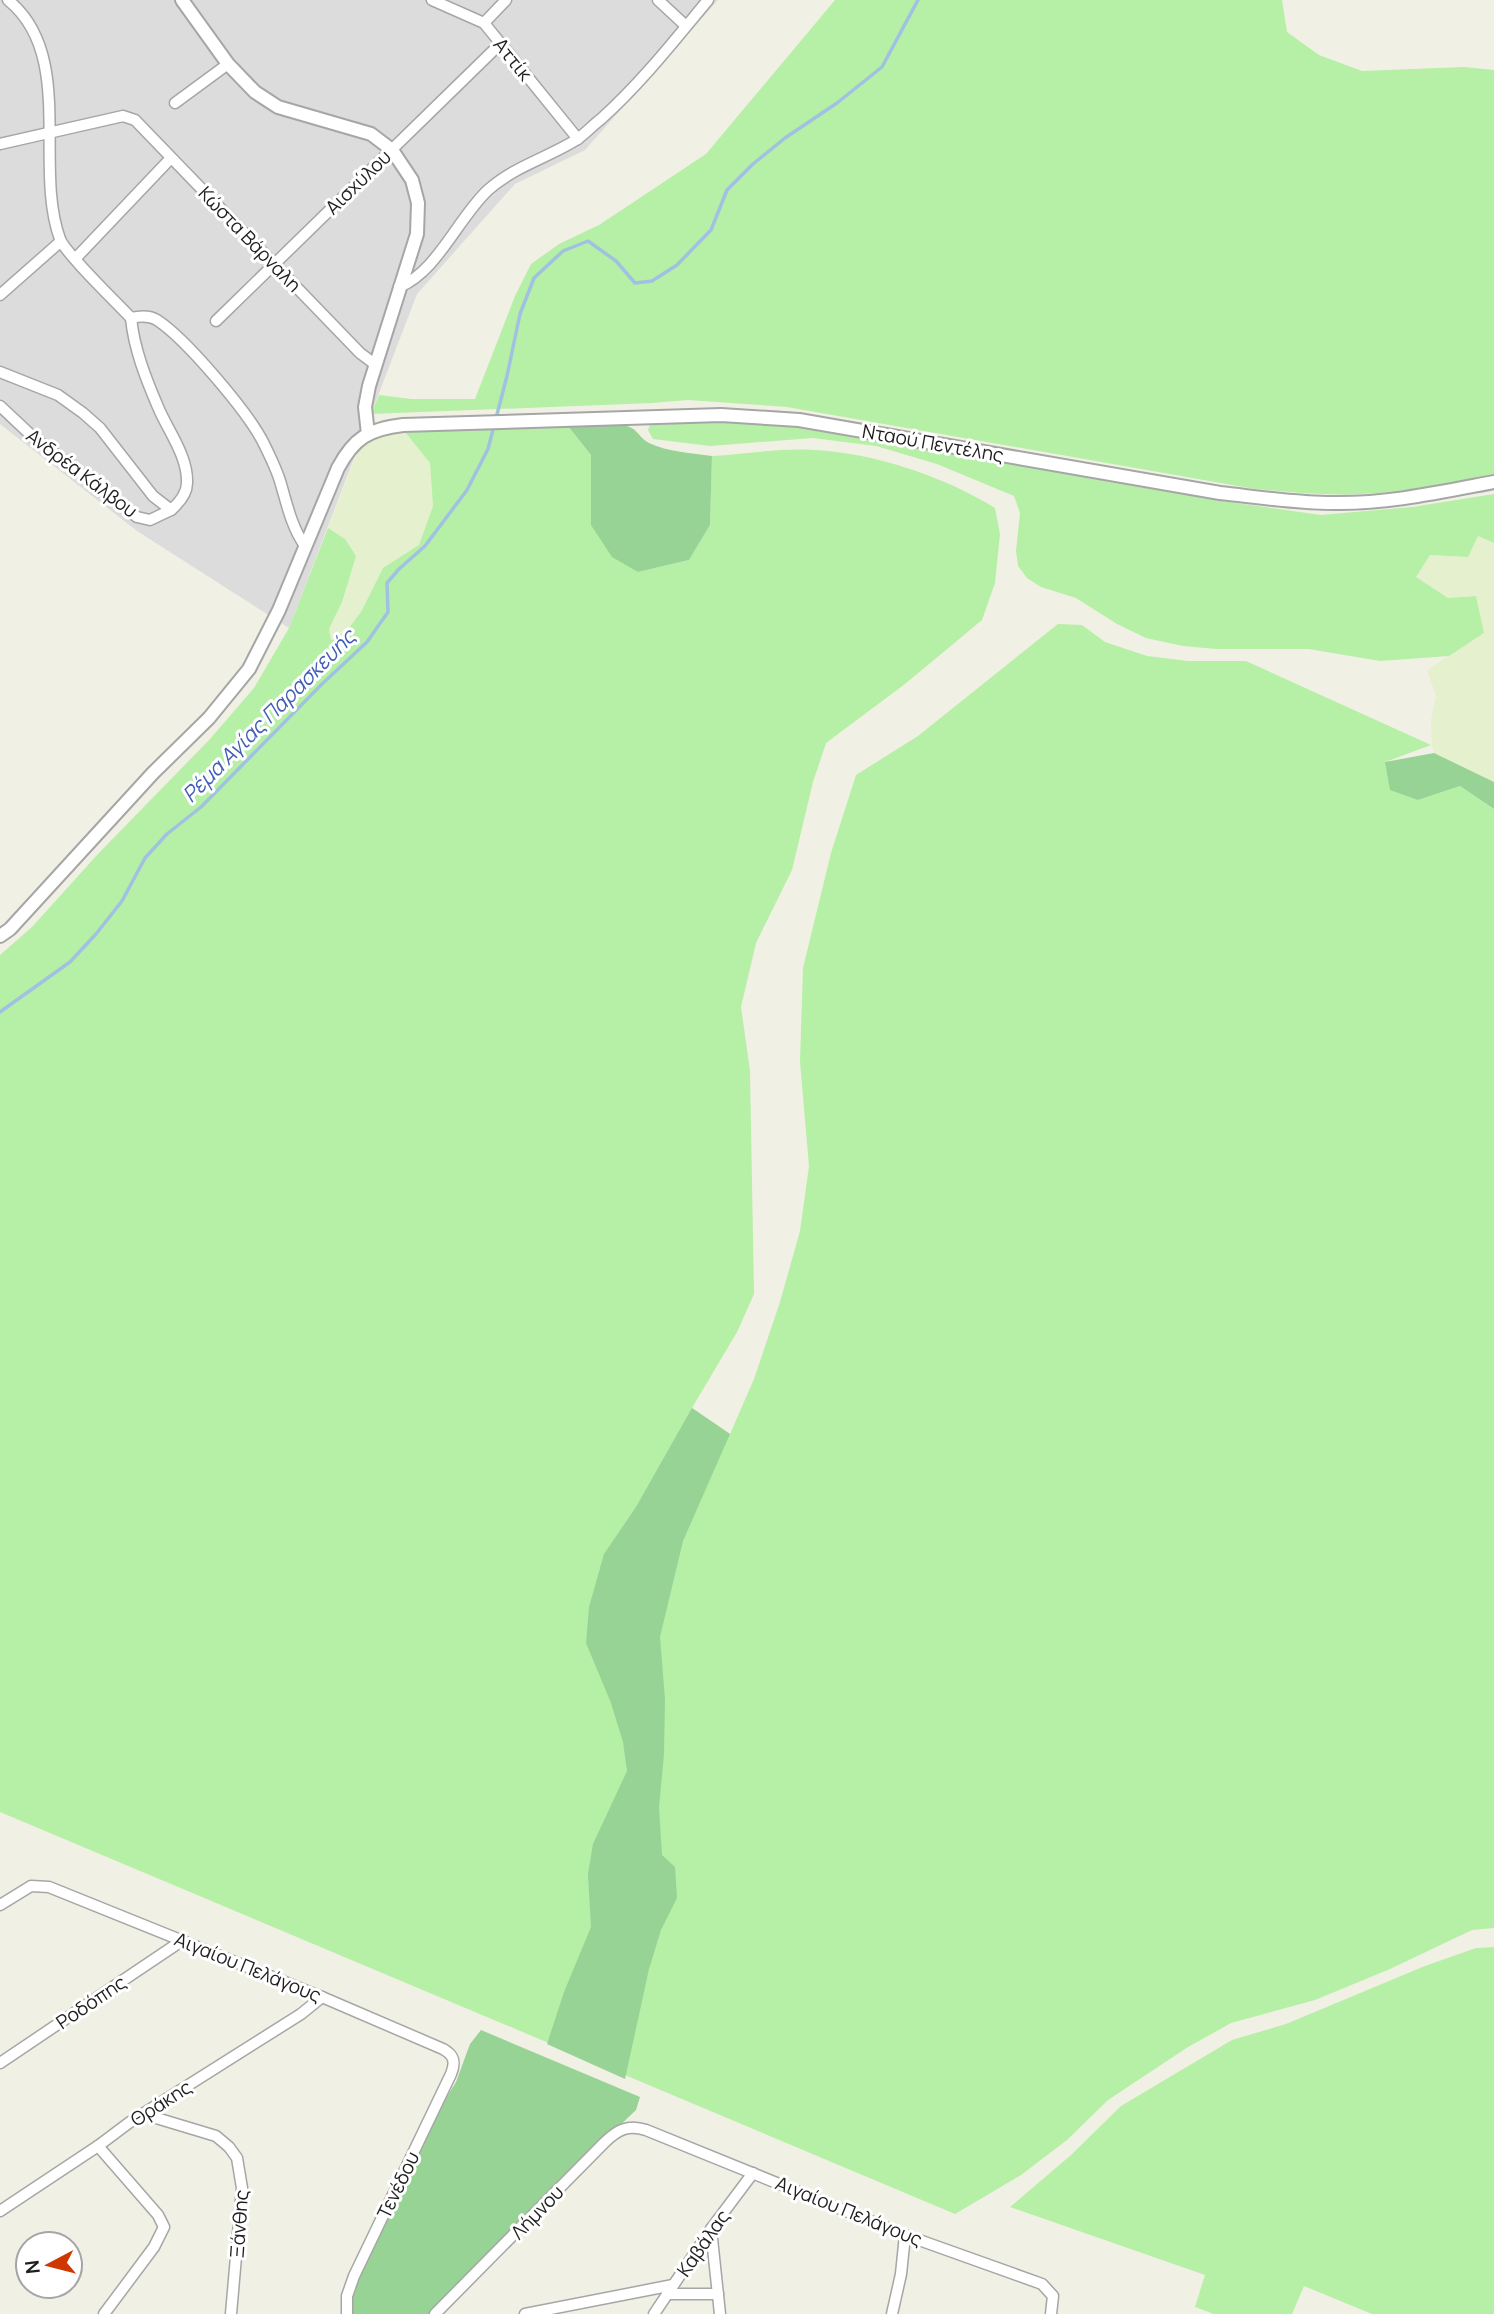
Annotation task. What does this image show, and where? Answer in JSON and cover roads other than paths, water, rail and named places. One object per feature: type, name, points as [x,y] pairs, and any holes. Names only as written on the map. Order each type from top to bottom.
[{"type":"street","points":[[0,372],[26,380],[58,395],[100,428],[153,496],[171,510],[182,500],[188,486],[186,470],[138,355],[131,318],[60,242],[52,209],[50,133],[40,44],[19,9],[8,0]]},
{"type":"street","points":[[0,936],[10,929],[153,773],[209,718],[249,669],[265,640],[342,460],[357,440],[369,434],[365,407],[417,234],[418,203],[411,180],[392,150],[371,134],[278,107],[254,92],[228,64],[182,0]]},
{"type":"street","name":"Αττίκ","points":[[432,0],[484,23],[578,139]]},
{"type":"street","points":[[484,23],[506,0]]},
{"type":"street","points":[[659,0],[686,26]]},
{"type":"street","points":[[399,287],[418,277],[470,208],[490,189],[533,160],[578,139],[637,85],[708,0]]},
{"type":"street","name":"Αισχύλου","points":[[216,321],[500,44]]},
{"type":"street","points":[[174,103],[228,64]]},
{"type":"street","name":"Κώστα Βάρναλη","points":[[50,133],[123,116],[135,120],[360,353],[376,365]]},
{"type":"street","points":[[0,144],[50,133]]},
{"type":"street","points":[[75,259],[171,158]]},
{"type":"street","points":[[0,295],[60,242]]},
{"type":"street","points":[[131,318],[141,316],[156,319],[188,348],[240,408],[262,440],[279,477],[292,525],[305,546]]},
{"type":"street","name":"Ανδρέα Κάλβου","points":[[0,407],[33,438],[137,517],[150,520],[171,510]]},
{"type":"street","name":"Νταού Πεντέλης","points":[[369,434],[381,428],[403,425],[475,422],[720,415],[778,417],[1220,493],[1289,501],[1335,503],[1379,500],[1494,482]]},
{"type":"street","name":"Αιγαίου Πελάγους","points":[[0,1905],[28,1888],[39,1885],[322,1997],[443,2049],[453,2057]]},
{"type":"street","name":"Ροδόπης","points":[[0,2063],[183,1940]]},
{"type":"street","name":"Θράκης","points":[[0,2211],[143,2114],[301,2014],[322,1997]]},
{"type":"street","name":"Τενέδου","points":[[347,2314],[347,2296],[354,2276],[451,2074],[453,2057]]},
{"type":"street","name":"Ξάνθης","points":[[143,2114],[216,2136],[237,2158],[242,2188],[232,2314]]},
{"type":"street","name":"Λήμνου","points":[[436,2314],[611,2137],[628,2127],[646,2130]]},
{"type":"street","name":"Αιγαίου Πελάγους","points":[[646,2130],[905,2235],[1042,2284],[1052,2292],[1054,2300],[1051,2314]]},
{"type":"street","points":[[99,2146],[163,2223],[162,2233],[104,2314]]},
{"type":"street","name":"Καβάλας","points":[[654,2314],[753,2173]]},
{"type":"street","points":[[711,2230],[720,2314]]},
{"type":"street","points":[[892,2314],[901,2274],[905,2235]]},
{"type":"street","points":[[525,2314],[673,2285]]},
{"type":"street","points":[[667,2294],[718,2294]]},
{"type":"waterway","name":"Ρέμα Αγίας Παρασκευής","points":[[0,1012],[70,962],[122,901],[145,858],[167,834],[201,807],[367,642],[388,612],[387,583],[425,546],[467,490],[488,449],[520,314],[534,278],[563,251],[588,241],[616,261],[635,283],[652,281],[677,265],[711,230],[727,190],[753,164],[882,67],[918,0]]}]
